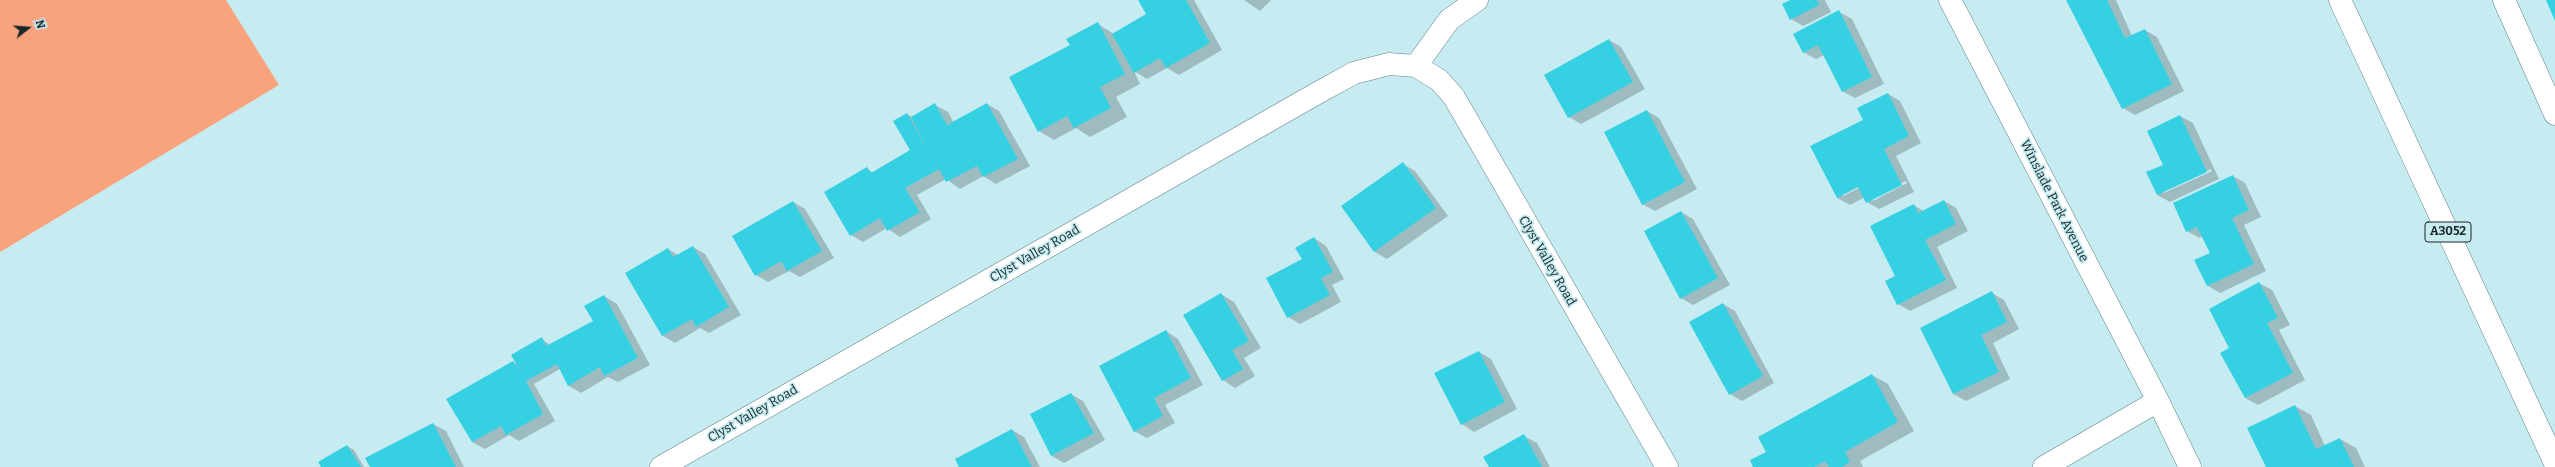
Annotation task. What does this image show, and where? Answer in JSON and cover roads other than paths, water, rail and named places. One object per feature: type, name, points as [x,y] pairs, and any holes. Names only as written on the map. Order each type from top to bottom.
[{"type":"street","points":[[1416,66],[1449,20],[1477,0]]},
{"type":"street","name":"Winslade Park Avenue","points":[[1950,0],[2158,401],[2190,467]]},
{"type":"street","name":"A3052","points":[[2340,0],[2555,463]]},
{"type":"street","points":[[2504,0],[2555,114]]},
{"type":"street","name":"Clyst Valley Road","points":[[661,467],[1321,90],[1354,73],[1389,64],[1416,66],[1439,80],[1454,97],[1667,467]]},
{"type":"street","points":[[2044,467],[2158,401]]}]
